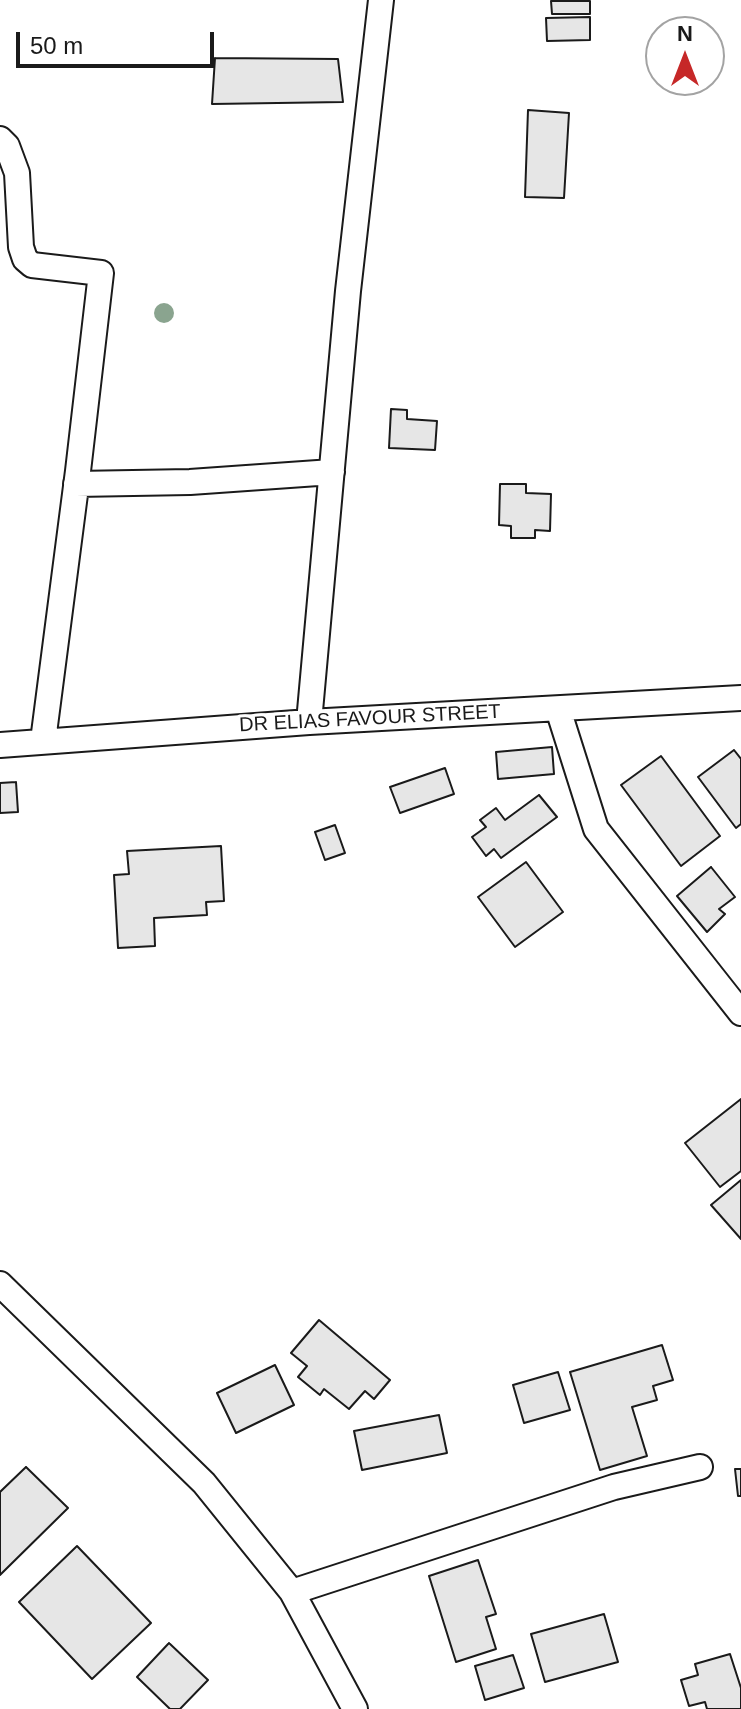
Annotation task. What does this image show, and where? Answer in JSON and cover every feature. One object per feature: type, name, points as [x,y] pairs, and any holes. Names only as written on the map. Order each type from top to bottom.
[{"type":"street","points":[[309,722],[348,291],[381,0]]},
{"type":"street","points":[[0,139],[7,146],[17,173],[21,247],[25,259],[32,265],[101,273],[43,741]]},
{"type":"street","points":[[76,484],[190,482],[332,472]]},
{"type":"street","name":"DR ELIAS FAVOUR STREET","points":[[0,745],[309,722],[741,698]]},
{"type":"street","points":[[558,709],[596,829],[741,1013]]},
{"type":"street","points":[[0,1284],[204,1483],[292,1592],[355,1709]]},
{"type":"street","points":[[292,1592],[614,1487],[700,1467]]},
{"type":"building","points":[[551,1],[590,1],[590,14],[552,14]]},
{"type":"building","points":[[590,17],[590,40],[547,41],[546,18]]},
{"type":"building","points":[[215,58],[338,59],[343,102],[212,104]]},
{"type":"building","points":[[528,110],[569,113],[564,198],[525,197]]},
{"type":"building","points":[[391,409],[407,410],[407,419],[437,421],[435,450],[389,448]]},
{"type":"building","points":[[500,484],[526,484],[526,493],[551,494],[550,531],[535,530],[535,538],[511,538],[511,526],[499,525]]},
{"type":"building","points":[[552,747],[554,774],[498,779],[496,752]]},
{"type":"building","points":[[734,750],[741,759],[741,824],[736,828],[698,777]]},
{"type":"building","points":[[661,756],[720,836],[681,866],[621,785]]},
{"type":"building","points":[[445,768],[454,794],[400,813],[390,787]]},
{"type":"building","points":[[16,782],[18,812],[0,813],[0,783]]},
{"type":"building","points":[[539,795],[557,817],[501,858],[494,849],[486,856],[472,837],[486,827],[480,820],[496,808],[505,820]]},
{"type":"building","points":[[335,825],[345,853],[325,860],[315,832]]},
{"type":"building","points":[[221,846],[224,901],[206,902],[207,915],[154,918],[155,946],[118,948],[114,875],[129,874],[127,851]]},
{"type":"building","points":[[526,862],[563,912],[515,947],[478,897]]},
{"type":"building","points":[[711,867],[735,897],[719,909],[725,914],[707,932],[677,896]]},
{"type":"building","points":[[741,1099],[741,1171],[720,1187],[685,1143]]},
{"type":"building","points":[[741,1180],[741,1239],[711,1205]]},
{"type":"building","points":[[319,1320],[390,1380],[374,1399],[365,1391],[349,1409],[324,1389],[320,1395],[298,1377],[307,1366],[291,1353]]},
{"type":"building","points":[[662,1345],[673,1380],[653,1386],[657,1400],[632,1407],[647,1456],[600,1470],[570,1372]]},
{"type":"building","points":[[275,1365],[294,1405],[236,1433],[217,1393]]},
{"type":"building","points":[[558,1372],[570,1410],[524,1423],[513,1385]]},
{"type":"building","points":[[439,1415],[447,1453],[362,1470],[354,1431]]},
{"type":"building","points":[[26,1467],[68,1508],[0,1575],[0,1492]]},
{"type":"building","points":[[735,1469],[741,1469],[741,1496],[738,1496]]},
{"type":"building","points":[[77,1546],[151,1623],[92,1679],[19,1602]]},
{"type":"building","points":[[478,1560],[496,1614],[486,1617],[496,1649],[456,1662],[429,1576]]},
{"type":"building","points":[[604,1614],[618,1662],[545,1682],[531,1634]]},
{"type":"building","points":[[169,1643],[208,1680],[180,1709],[170,1709],[137,1677]]},
{"type":"building","points":[[730,1654],[741,1688],[741,1709],[707,1709],[705,1702],[689,1706],[681,1680],[698,1675],[695,1664]]},
{"type":"building","points":[[513,1655],[524,1688],[485,1700],[475,1666]]}]
